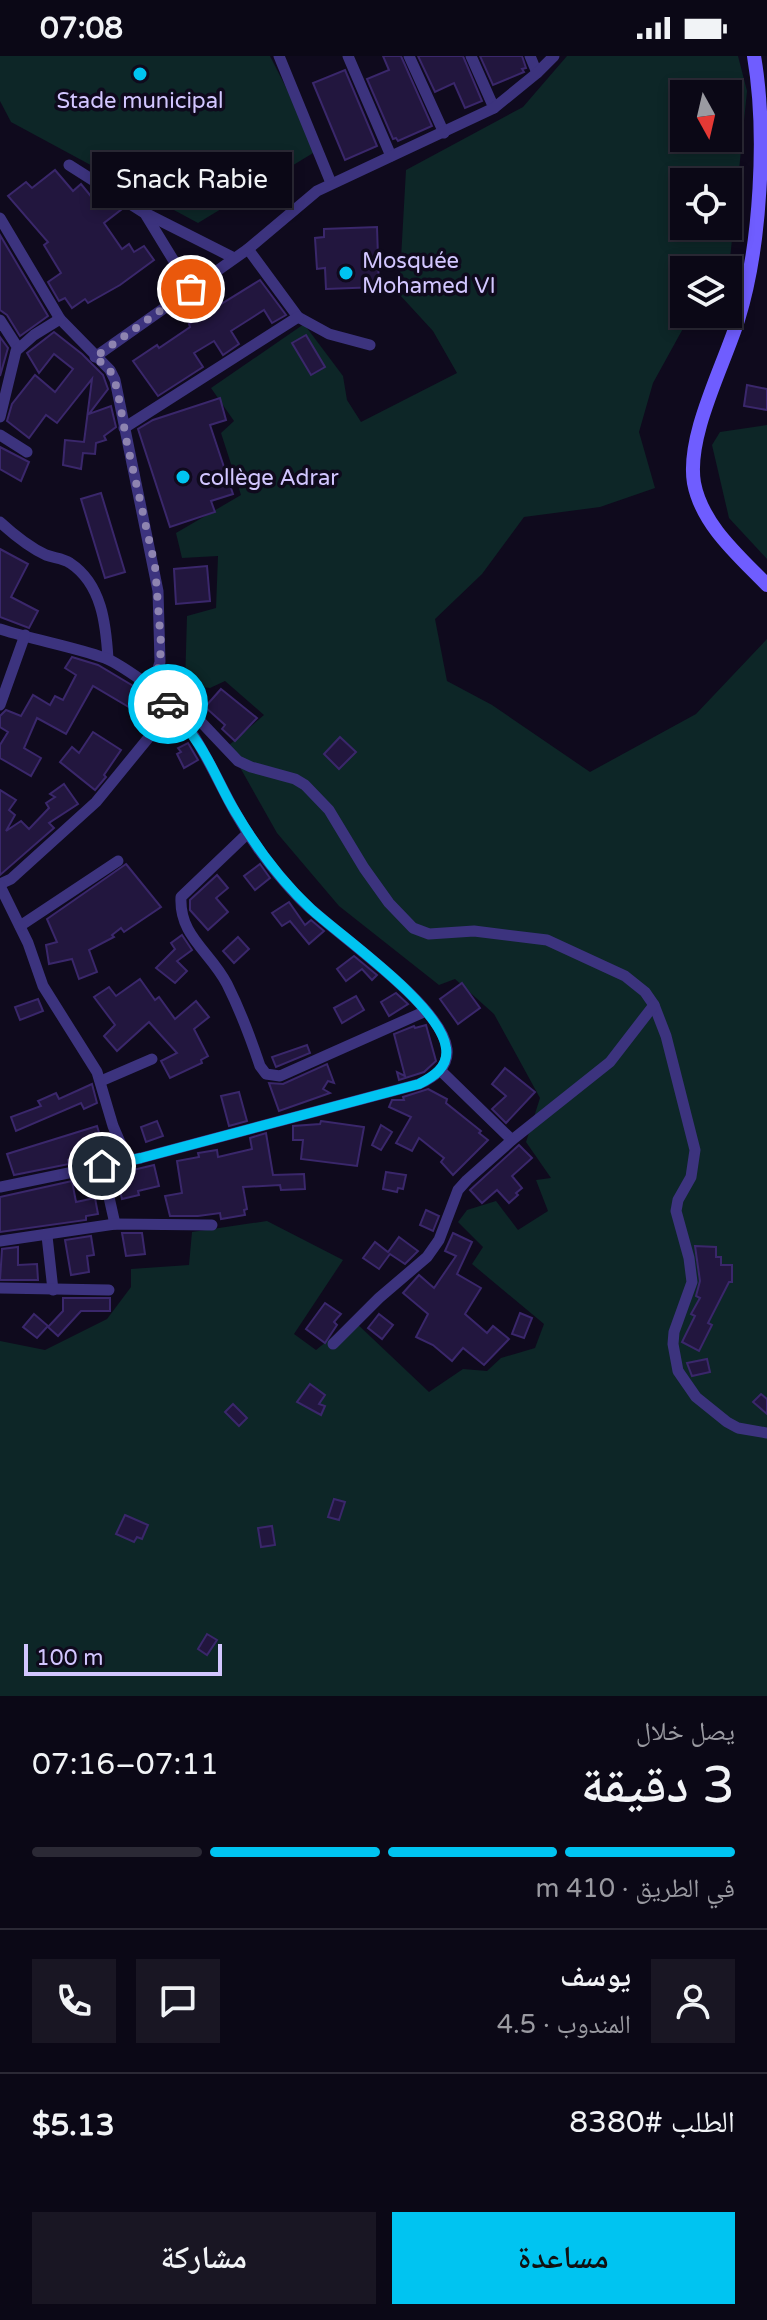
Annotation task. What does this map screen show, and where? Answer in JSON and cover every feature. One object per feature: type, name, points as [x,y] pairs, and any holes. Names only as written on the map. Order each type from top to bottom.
[{"type":"street","points":[[279,56],[331,183]]},
{"type":"street","points":[[348,56],[391,156]]},
{"type":"street","points":[[409,56],[444,133]]},
{"type":"street","points":[[471,56],[494,108]]},
{"type":"street","points":[[530,56],[537,73]]},
{"type":"street","points":[[95,357],[248,249],[331,183],[494,108],[554,56]]},
{"type":"street","points":[[754,56],[762,122],[762,158],[753,247],[738,319],[694,453],[693,476],[701,504],[716,530],[767,585]]},
{"type":"street","points":[[69,165],[143,212],[234,258]]},
{"type":"street","points":[[143,212],[191,289]]},
{"type":"street","points":[[0,218],[60,319],[113,375],[158,591],[160,662],[152,688]]},
{"type":"street","points":[[248,249],[298,317],[329,334],[370,345]]},
{"type":"street","points":[[124,428],[298,317]]},
{"type":"street","points":[[0,417],[6,373],[18,348],[60,319]]},
{"type":"street","points":[[0,320],[18,348]]},
{"type":"street","points":[[0,435],[27,452]]},
{"type":"street","points":[[0,522],[46,555],[69,562],[85,578],[102,607],[108,659]]},
{"type":"street","points":[[0,629],[108,659],[152,688],[168,704],[206,755],[248,833],[300,898],[426,1011],[447,1049],[440,1070],[419,1084],[128,1161],[0,1187]]},
{"type":"street","points":[[0,705],[25,635]]},
{"type":"street","points":[[128,1161],[113,1126],[101,1081],[38,977],[28,943],[0,885],[11,879],[96,802],[168,704]]},
{"type":"street","points":[[168,704],[184,704],[238,761],[305,785],[329,810],[364,868],[389,903],[413,928],[429,934],[474,931],[547,940],[638,985],[654,1005],[675,1066],[695,1150],[691,1177],[678,1200],[676,1211],[692,1282],[674,1332],[678,1371],[696,1397],[727,1422],[738,1428],[767,1433]]},
{"type":"street","points":[[248,833],[181,897],[180,912],[186,929],[226,981],[266,1074],[280,1076],[426,1011]]},
{"type":"street","points":[[20,926],[118,861]]},
{"type":"street","points":[[333,1344],[379,1298],[427,1257],[439,1240],[458,1190],[512,1140],[610,1062],[654,1005]]},
{"type":"street","points":[[101,1081],[152,1059]]},
{"type":"street","points":[[440,1070],[512,1140]]},
{"type":"street","points":[[102,1166],[115,1224]]},
{"type":"street","points":[[0,1241],[115,1224],[212,1225]]},
{"type":"street","points":[[47,1236],[53,1290]]},
{"type":"street","points":[[0,1288],[109,1290]]},
{"type":"green space","points":[[0,56],[270,56],[318,150],[198,223],[11,122],[0,101]]},
{"type":"green space","points":[[567,56],[738,56],[747,91],[742,140],[742,80],[670,80],[670,152],[741,152],[739,168],[670,168],[670,240],[732,240],[730,256],[670,256],[670,328],[683,328],[653,383],[639,432],[655,488],[600,507],[524,517],[482,574],[435,619],[447,681],[492,705],[590,772],[696,714],[767,639],[767,1696],[0,1696],[0,1341],[45,1350],[107,1319],[131,1287],[131,1269],[189,1265],[192,1232],[267,1221],[343,1260],[294,1334],[316,1350],[353,1320],[429,1392],[463,1369],[487,1371],[501,1358],[535,1348],[544,1324],[472,1264],[483,1247],[458,1222],[467,1210],[496,1201],[518,1230],[548,1211],[536,1180],[551,1178],[526,1142],[540,1098],[494,1014],[455,979],[439,985],[339,906],[277,833],[228,746],[264,715],[225,681],[210,688],[185,685],[187,616],[216,608],[218,556],[182,558],[176,533],[241,495],[221,433],[234,421],[211,388],[304,324],[343,376],[347,400],[361,422],[457,373],[433,331],[399,294],[406,170],[523,107]]},
{"type":"green space","points":[[767,425],[767,559],[729,518],[712,445],[720,432]]},
{"type":"building","points":[[383,56],[401,56],[432,126],[398,141],[393,139],[367,79],[389,70]]},
{"type":"building","points":[[418,56],[463,56],[482,101],[465,108],[454,83],[435,92]]},
{"type":"building","points":[[480,56],[522,56],[526,68],[522,69],[524,72],[493,85]]},
{"type":"building","points":[[345,70],[377,146],[345,160],[313,83]]},
{"type":"building","points":[[55,170],[73,191],[81,184],[94,200],[100,195],[122,209],[104,223],[122,249],[129,244],[134,252],[144,246],[154,260],[120,285],[88,303],[85,299],[72,308],[65,298],[59,301],[48,282],[61,273],[44,245],[48,242],[8,196],[26,182],[32,188]]},
{"type":"building","points":[[377,227],[379,287],[326,289],[325,268],[317,269],[315,238],[324,237],[324,229]]},
{"type":"building","points":[[0,235],[48,316],[20,336],[7,315],[0,310]]},
{"type":"building","points":[[260,280],[286,315],[272,323],[264,310],[231,331],[239,344],[223,355],[214,341],[194,353],[203,367],[158,396],[133,361],[157,345],[159,348],[190,327],[189,324]]},
{"type":"building","points":[[54,332],[103,375],[108,389],[89,414],[111,406],[116,427],[104,436],[106,440],[96,443],[95,454],[83,453],[81,469],[63,465],[65,440],[84,442],[92,379],[57,423],[46,415],[29,438],[7,421],[12,404],[35,375],[55,392],[73,369],[54,354],[39,373],[27,353]]},
{"type":"building","points":[[306,335],[325,367],[311,375],[292,343]]},
{"type":"building","points":[[0,337],[8,348],[0,376]]},
{"type":"building","points":[[747,385],[767,389],[767,410],[744,406]]},
{"type":"building","name":"collège Adrar","points":[[220,398],[226,420],[210,425],[233,494],[211,501],[215,512],[170,527],[138,429],[153,420]]},
{"type":"building","points":[[0,447],[29,462],[21,481],[0,469]]},
{"type":"building","points":[[101,493],[125,572],[105,578],[81,499]]},
{"type":"building","points":[[0,549],[28,564],[11,597],[38,611],[29,628],[0,617]]},
{"type":"building","points":[[207,566],[210,601],[176,604],[174,569]]},
{"type":"building","points":[[72,657],[98,665],[140,690],[158,705],[143,720],[132,709],[93,686],[66,734],[37,718],[24,748],[41,758],[31,776],[0,758],[0,745],[8,732],[0,727],[0,716],[6,710],[21,716],[33,695],[50,705],[55,696],[63,700],[76,675],[65,668]]},
{"type":"building","points":[[221,689],[257,718],[235,741],[222,729],[225,725],[205,707]]},
{"type":"building","points":[[93,732],[121,750],[95,790],[60,762],[72,747],[79,753]]},
{"type":"building","points":[[340,737],[356,752],[339,769],[324,754]]},
{"type":"building","points":[[188,743],[198,760],[184,768],[177,754],[181,752],[178,748]]},
{"type":"building","points":[[64,784],[78,804],[49,823],[54,828],[0,875],[0,790],[16,800],[9,810],[15,815],[6,831],[21,821],[29,829],[49,808],[46,803],[55,797],[50,794]]},
{"type":"building","points":[[126,864],[161,907],[124,932],[121,928],[112,935],[114,937],[89,950],[97,972],[79,979],[72,959],[49,964],[46,945],[57,942],[47,919]]},
{"type":"building","points":[[260,864],[270,878],[255,890],[244,876]]},
{"type":"building","points":[[217,875],[228,888],[216,898],[228,912],[208,930],[190,910],[190,900]]},
{"type":"building","points":[[289,902],[305,925],[311,920],[324,931],[309,944],[290,921],[282,926],[272,913]]},
{"type":"building","points":[[182,935],[192,950],[177,961],[187,971],[175,983],[156,968],[175,949],[171,943]]},
{"type":"building","points":[[238,937],[249,949],[234,963],[223,951]]},
{"type":"building","points":[[354,956],[377,975],[372,980],[362,969],[346,981],[337,969]]},
{"type":"building","points":[[140,979],[155,1000],[159,997],[175,1019],[196,1001],[209,1017],[194,1029],[208,1056],[201,1060],[202,1063],[170,1078],[161,1061],[177,1053],[149,1022],[117,1051],[104,1036],[115,1025],[94,997],[109,987],[116,996]]},
{"type":"building","points":[[462,983],[480,1008],[458,1024],[440,999]]},
{"type":"building","points":[[396,993],[408,1004],[389,1016],[381,1002]]},
{"type":"building","points":[[356,996],[364,1010],[342,1023],[334,1008]]},
{"type":"building","points":[[38,999],[43,1011],[20,1020],[15,1007]]},
{"type":"building","points":[[426,1025],[436,1061],[424,1072],[399,1080],[397,1072],[405,1076],[394,1034]]},
{"type":"building","points":[[307,1045],[310,1053],[276,1067],[272,1057]]},
{"type":"building","points":[[327,1064],[334,1083],[328,1081],[323,1089],[330,1093],[279,1111],[269,1083],[283,1084]]},
{"type":"building","points":[[505,1068],[535,1092],[506,1123],[492,1109],[506,1096],[492,1084]]},
{"type":"building","points":[[92,1084],[97,1103],[84,1109],[81,1103],[16,1131],[11,1117],[41,1106],[38,1101],[56,1093],[59,1099]]},
{"type":"building","points":[[428,1089],[447,1099],[446,1103],[488,1140],[453,1175],[441,1162],[444,1158],[419,1138],[412,1151],[396,1143],[411,1117],[389,1107],[392,1100],[404,1100],[403,1097]]},
{"type":"building","points":[[239,1092],[247,1121],[229,1126],[221,1096]]},
{"type":"building","points":[[157,1121],[163,1136],[146,1142],[141,1127]]},
{"type":"building","points":[[321,1121],[364,1127],[357,1166],[301,1159],[303,1140],[293,1140],[293,1126],[320,1124]]},
{"type":"building","points":[[381,1125],[392,1132],[381,1150],[372,1145]]},
{"type":"building","points":[[97,1126],[104,1148],[68,1160],[69,1164],[14,1175],[7,1154]]},
{"type":"building","points":[[266,1133],[273,1175],[304,1174],[305,1189],[281,1190],[280,1185],[243,1187],[247,1209],[244,1210],[245,1215],[221,1219],[220,1213],[170,1216],[165,1196],[182,1193],[177,1161],[199,1157],[198,1153],[217,1150],[218,1157],[252,1149],[250,1138]]},
{"type":"building","points":[[519,1145],[532,1158],[512,1176],[522,1188],[516,1193],[518,1195],[509,1203],[497,1190],[482,1203],[470,1190]]},
{"type":"building","points":[[154,1165],[159,1186],[122,1199],[116,1174]]},
{"type":"building","points":[[386,1172],[406,1175],[403,1189],[398,1188],[397,1192],[383,1189]]},
{"type":"building","points":[[72,1181],[76,1202],[95,1198],[98,1214],[86,1216],[86,1220],[0,1232],[0,1197]]},
{"type":"building","points":[[426,1210],[439,1216],[433,1231],[420,1225]]},
{"type":"building","points":[[122,1233],[142,1233],[145,1254],[126,1256]]},
{"type":"building","points":[[453,1233],[472,1242],[457,1274],[481,1288],[465,1314],[487,1333],[493,1326],[509,1339],[484,1365],[463,1348],[452,1361],[433,1345],[416,1337],[428,1314],[403,1293],[419,1275],[434,1288],[456,1256],[445,1251]]},
{"type":"building","points":[[91,1236],[94,1255],[87,1256],[89,1272],[71,1275],[65,1240]]},
{"type":"building","points":[[399,1237],[418,1251],[405,1264],[390,1254],[379,1269],[363,1258],[375,1242],[388,1252]]},
{"type":"building","points":[[695,1246],[716,1247],[716,1257],[721,1257],[721,1265],[732,1265],[732,1282],[729,1282],[708,1323],[712,1325],[699,1351],[682,1342],[700,1298],[696,1296],[700,1281]]},
{"type":"building","points":[[18,1247],[18,1265],[37,1264],[38,1280],[0,1280],[2,1249]]},
{"type":"building","points":[[63,1298],[110,1298],[110,1311],[81,1311],[58,1336],[48,1327],[63,1311]]},
{"type":"building","points":[[325,1303],[341,1314],[325,1343],[306,1329]]},
{"type":"building","points":[[520,1313],[532,1318],[524,1338],[512,1334]]},
{"type":"building","points":[[34,1314],[48,1326],[37,1338],[23,1327]]},
{"type":"building","points":[[379,1314],[393,1325],[382,1339],[368,1328]]},
{"type":"building","points":[[707,1359],[710,1372],[692,1376],[687,1363]]},
{"type":"building","points":[[310,1384],[325,1395],[319,1404],[325,1406],[321,1415],[297,1402]]},
{"type":"building","points":[[761,1394],[767,1399],[767,1414],[753,1402]]},
{"type":"building","points":[[233,1404],[247,1418],[239,1426],[225,1412]]},
{"type":"building","points":[[334,1499],[345,1502],[339,1520],[328,1517]]},
{"type":"building","points":[[125,1515],[148,1525],[142,1539],[137,1537],[134,1542],[116,1534]]},
{"type":"building","points":[[272,1526],[275,1545],[261,1547],[258,1528]]},
{"type":"building","points":[[207,1634],[217,1640],[207,1655],[198,1649]]},
{"type":"way so far","points":[[168,704],[152,688],[160,662],[161,644],[155,566],[117,388],[110,370],[95,357],[191,289]]},
{"type":"place","name":"Stade municipal","points":[[140,74]]},
{"type":"place","name":"Mosquée Mohamed VI","points":[[346,273]]},
{"type":"place","name":"Snack Rabie","points":[[191,289]]},
{"type":"place","name":"collège Adrar","points":[[183,477]]},
{"type":"route","points":[[102,1166],[419,1084],[440,1070],[447,1049],[426,1011],[356,945],[310,908],[287,883],[248,833],[195,737],[168,704]]}]
